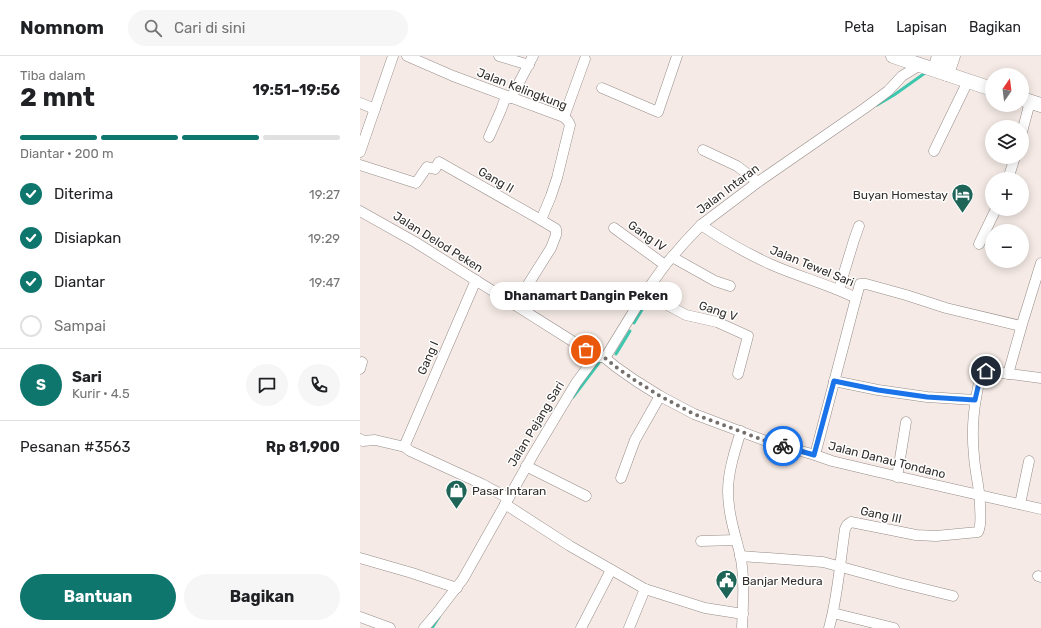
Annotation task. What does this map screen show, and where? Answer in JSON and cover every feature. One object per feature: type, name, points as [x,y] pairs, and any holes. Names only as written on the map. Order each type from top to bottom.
[{"type":"street","points":[[360,152],[393,56]]},
{"type":"street","name":"Jalan Kelingkung","points":[[407,56],[453,76],[564,117],[568,121],[570,125],[557,178],[541,220]]},
{"type":"street","points":[[489,137],[508,97],[531,60],[499,56]]},
{"type":"street","points":[[602,88],[658,112],[677,56]]},
{"type":"street","points":[[941,72],[946,57]]},
{"type":"street","points":[[898,58],[985,87]]},
{"type":"street","points":[[898,58],[902,76]]},
{"type":"street","points":[[564,117],[585,59]]},
{"type":"street","name":"Jalan Intaran","points":[[600,357],[665,265],[701,225],[758,182],[865,108],[888,91],[902,76],[920,65]]},
{"type":"street","points":[[934,151],[968,81]]},
{"type":"street","points":[[1026,120],[1031,102]]},
{"type":"street","points":[[360,103],[375,109]]},
{"type":"street","points":[[703,150],[736,166],[758,182]]},
{"type":"street","name":"Gang II","points":[[360,165],[416,184],[427,167],[435,170],[439,162],[541,220]]},
{"type":"street","name":"Jalan Delod Peken","points":[[360,211],[415,242],[600,357]]},
{"type":"street","points":[[979,244],[993,216]]},
{"type":"street","points":[[515,305],[551,248],[556,235],[556,229],[541,220]]},
{"type":"street","name":"Jalan Tewel Sari","points":[[701,225],[740,249],[771,264],[839,289],[856,298],[814,455]]},
{"type":"street","points":[[839,289],[859,226]]},
{"type":"street","name":"Gang IV","points":[[614,228],[665,265]]},
{"type":"street","points":[[672,257],[715,281],[730,286]]},
{"type":"street","points":[[1008,374],[1021,326],[1041,263]]},
{"type":"street","name":"Gang I","points":[[404,447],[476,280]]},
{"type":"street","points":[[856,298],[860,284],[866,284],[946,308],[1021,326]]},
{"type":"street","name":"Gang V","points":[[646,293],[686,315],[717,322],[748,336],[738,374]]},
{"type":"street","name":"Jalan Danau Tondano","points":[[600,357],[660,396],[694,414],[766,441],[832,461],[1041,509]]},
{"type":"street","name":"Jalan Pejang Sari","points":[[424,628],[457,588],[526,466],[576,383],[600,357]]},
{"type":"street","points":[[980,495],[974,458],[972,425],[975,400],[982,372],[986,371],[1041,378]]},
{"type":"street","points":[[834,381],[878,390],[927,397],[975,400]]},
{"type":"street","points":[[621,478],[635,440],[660,396]]},
{"type":"street","points":[[897,477],[906,422]]},
{"type":"street","points":[[741,431],[728,482],[729,506],[740,556],[742,578],[742,628]]},
{"type":"street","points":[[360,439],[363,441],[375,440],[404,447],[482,484],[570,546],[645,589],[705,608],[743,614]]},
{"type":"street","points":[[1020,504],[1029,461]]},
{"type":"street","points":[[526,466],[586,496]]},
{"type":"street","name":"Gang III","points":[[828,628],[833,613],[845,529],[849,523],[851,522],[916,536],[976,533],[979,531],[980,526],[980,495]]},
{"type":"street","points":[[700,541],[736,540]]},
{"type":"street","points":[[740,556],[823,562],[953,596]]},
{"type":"street","points":[[360,558],[457,588]]},
{"type":"street","points":[[580,628],[611,570]]},
{"type":"street","points":[[629,628],[645,589]]},
{"type":"street","points":[[833,613],[894,628]]},
{"type":"street","points":[[360,617],[390,628]]},
{"type":"waterway","points":[[877,105],[926,73]]},
{"type":"waterway","points":[[634,323],[649,298]]},
{"type":"waterway","points":[[616,354],[630,331]]},
{"type":"waterway","points":[[573,397],[601,360]]},
{"type":"waterway","points":[[432,628],[439,617]]},
{"type":"way so far","points":[[586,350],[596,356],[605,358],[636,381],[694,414],[783,446]]},
{"type":"place","name":"Buyan Homestay","points":[[963,214]]},
{"type":"place","name":"Dhanamart Dangin Peken","points":[[586,350]]},
{"type":"place","name":"Pasar Intaran","points":[[456,510]]},
{"type":"place","name":"Banjar Medura","points":[[726,600]]},
{"type":"route","points":[[783,446],[814,455],[834,381],[878,390],[927,397],[975,400],[981,374],[982,372],[986,371]]}]
